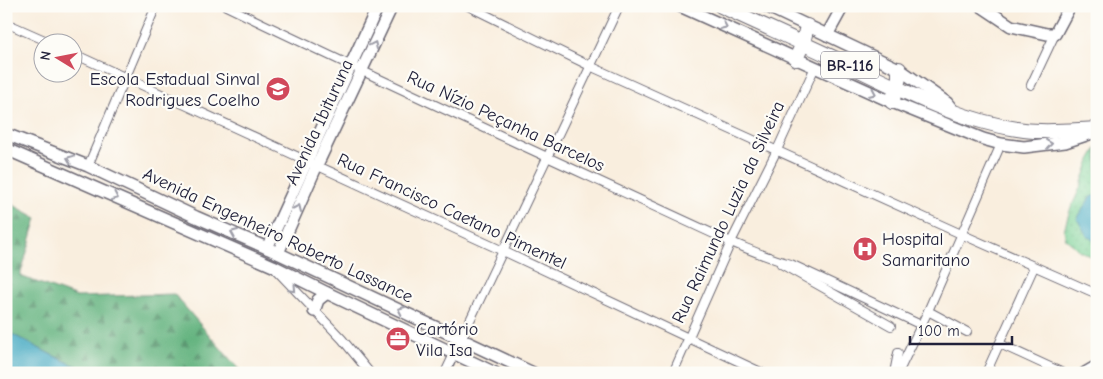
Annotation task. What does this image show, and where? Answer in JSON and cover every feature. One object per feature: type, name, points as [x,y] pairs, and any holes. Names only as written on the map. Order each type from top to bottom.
[{"type":"highway","name":"BR-116","points":[[721,6],[896,88],[973,119],[1023,130],[1097,130]]},
{"type":"highway","points":[[796,59],[803,43],[807,26]]},
{"type":"highway","points":[[892,102],[899,78],[899,69]]},
{"type":"street","points":[[88,166],[156,6]]},
{"type":"street","name":"Rua Nízio Peçanha Barcelos","points":[[226,6],[350,66],[731,242],[775,260],[891,326]]},
{"type":"street","name":"Avenida Ibituruna","points":[[278,253],[350,66],[378,6]]},
{"type":"street","name":"Avenida Ibituruna","points":[[267,248],[362,71],[392,6]]},
{"type":"street","points":[[468,6],[590,66],[1097,294]]},
{"type":"street","points":[[445,373],[618,6]]},
{"type":"street","points":[[680,6],[892,102],[983,139],[1000,144],[1024,147],[1065,142],[1097,130]]},
{"type":"street","points":[[766,6],[899,69],[948,103],[955,113]]},
{"type":"street","points":[[827,35],[843,6]]},
{"type":"street","points":[[981,6],[1011,26],[1055,34]]},
{"type":"street","points":[[1031,85],[1070,6]]},
{"type":"street","points":[[6,23],[32,34]]},
{"type":"street","name":"Rua Francisco Caetano Pimentel","points":[[82,58],[312,162],[763,373]]},
{"type":"street","name":"Rua Raimundo Luzia da Silveira","points":[[673,373],[731,242],[816,67]]},
{"type":"street","name":"Avenida Engenheiro Roberto Lassance","points":[[6,134],[88,166],[533,373]]},
{"type":"street","points":[[898,373],[928,311],[1000,144]]},
{"type":"street","name":"Avenida Engenheiro Roberto Lassance","points":[[6,149],[273,266],[495,373]]},
{"type":"street","points":[[191,230],[196,217]]},
{"type":"street","name":"Rua Nízio Peçanha Barcelos","points":[[775,260],[791,264],[921,325]]},
{"type":"street","points":[[273,266],[342,339],[370,373]]},
{"type":"street","points":[[986,373],[1034,267]]},
{"type":"street","points":[[314,311],[318,300],[327,293]]},
{"type":"street","points":[[928,311],[967,332]]},
{"type":"street","points":[[1000,344],[1063,373]]},
{"type":"street","points":[[894,373],[898,353]]},
{"type":"street","points":[[1085,373],[1097,366]]},
{"type":"green space","points":[[1097,148],[1097,259],[1080,251],[1066,239],[1064,230],[1090,160]]},
{"type":"green space","points":[[6,201],[37,218],[20,276],[77,297],[174,294],[242,373],[91,373],[6,331]]},
{"type":"water","points":[[1097,195],[1097,243],[1087,236],[1077,219],[1090,197]]},
{"type":"water","points":[[6,331],[50,354],[91,373],[6,373]]},
{"type":"place","name":"Escola Estadual Sinval Rodrigues Coelho","points":[[278,89]]},
{"type":"place","name":"Hospital Samaritano","points":[[865,249]]},
{"type":"place","name":"Cartório Vila Isa","points":[[398,339]]}]
